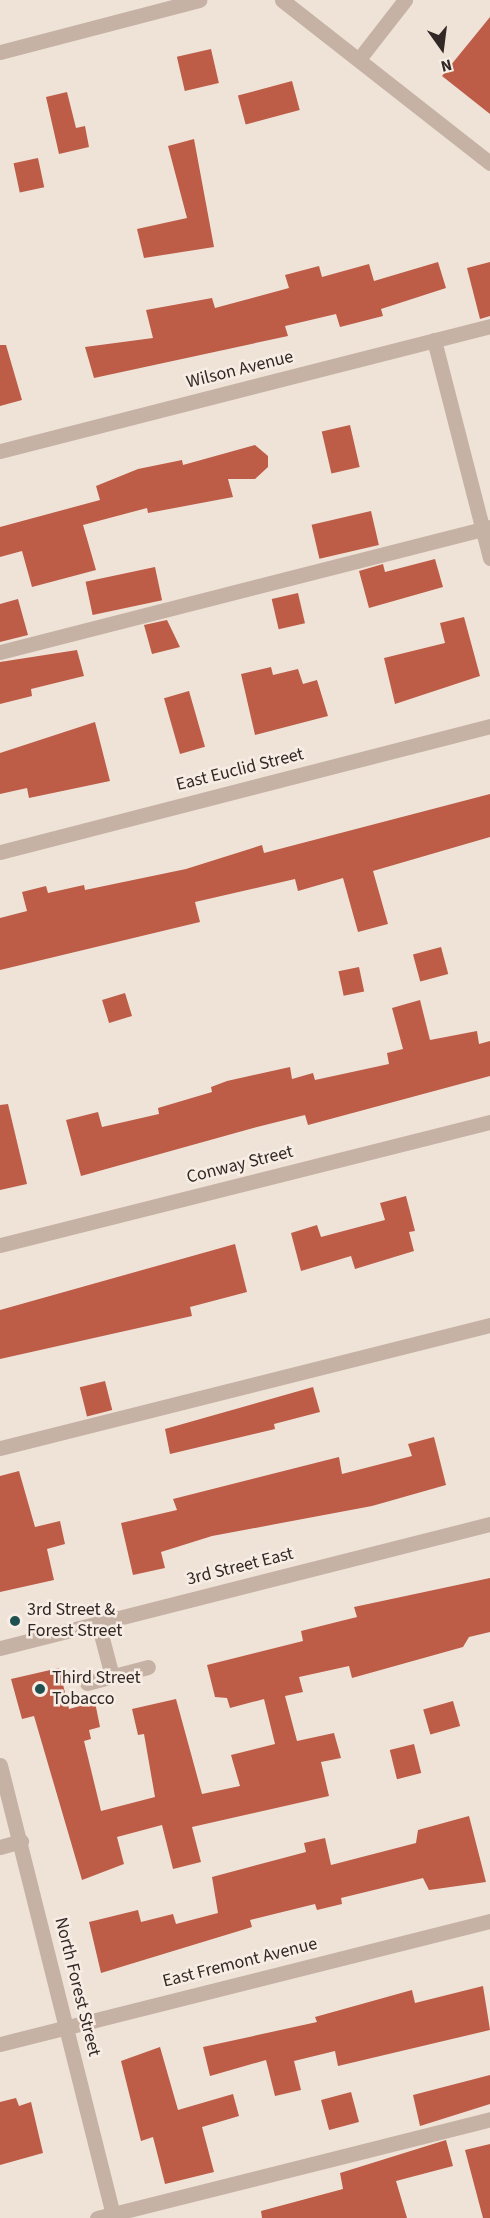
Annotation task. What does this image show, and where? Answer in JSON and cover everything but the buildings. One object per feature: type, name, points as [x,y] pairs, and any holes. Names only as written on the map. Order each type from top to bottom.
[{"type":"street","points":[[0,52],[199,0]]},
{"type":"street","points":[[282,0],[359,58],[490,163]]},
{"type":"street","points":[[359,58],[405,0]]},
{"type":"street","name":"Wilson Avenue","points":[[0,451],[490,326]]},
{"type":"street","points":[[434,340],[486,528],[490,558]]},
{"type":"street","points":[[0,652],[486,528]]},
{"type":"street","name":"East Euclid Street","points":[[0,852],[490,726]]},
{"type":"street","name":"Conway Street","points":[[0,1245],[490,1122]]},
{"type":"street","points":[[0,1448],[490,1325]]},
{"type":"street","name":"3rd Street East","points":[[0,1648],[490,1524]]},
{"type":"street","points":[[98,1623],[112,1676]]},
{"type":"street","points":[[87,1683],[148,1667]]},
{"type":"street","name":"North Forest Street","points":[[0,1766],[21,1841],[114,2216]]},
{"type":"street","points":[[0,1846],[21,1841]]},
{"type":"street","name":"East Fremont Avenue","points":[[0,2044],[490,1921]]},
{"type":"street","points":[[96,2218],[114,2216],[490,2119]]},
{"type":"place","name":"3rd Street & Forest Street","points":[[15,1621]]},
{"type":"place","name":"Third Street Tobacco","points":[[40,1689]]}]
